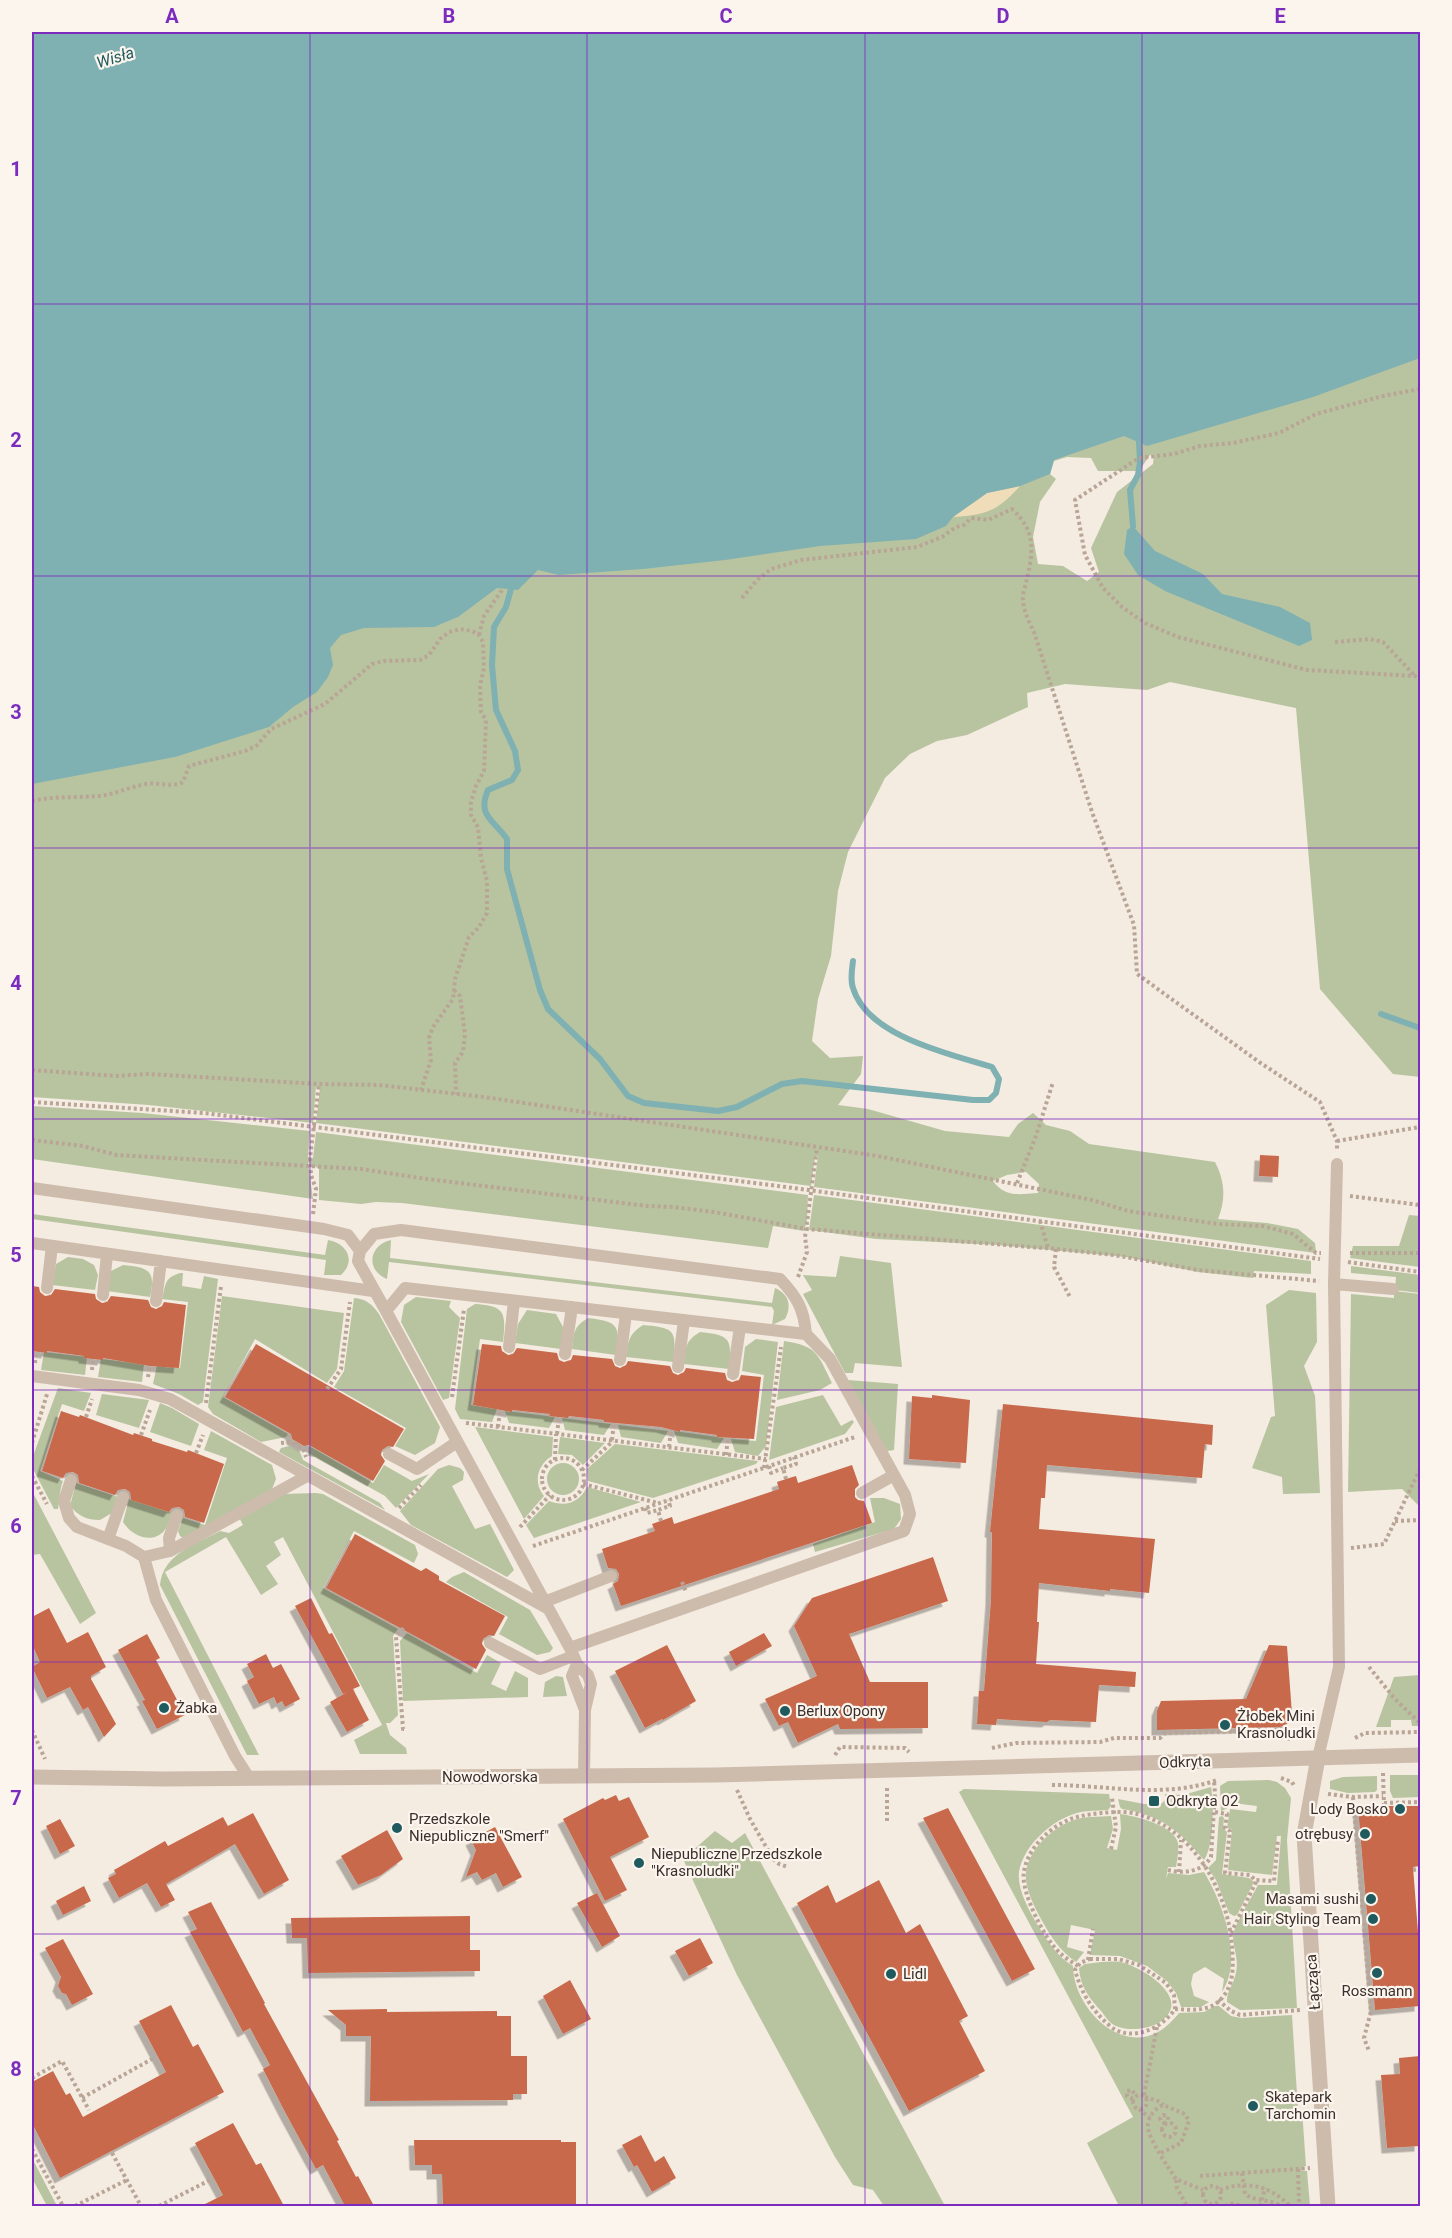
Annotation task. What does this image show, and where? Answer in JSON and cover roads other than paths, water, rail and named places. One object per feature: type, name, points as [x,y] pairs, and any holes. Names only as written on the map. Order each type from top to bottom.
[{"type":"street","name":"Odkryta","points":[[949,1769],[1420,1755]]},
{"type":"street","name":"Łącząca","points":[[1318,1758],[1304,1834],[1328,2206]]},
{"type":"street","name":"Nowodworska","points":[[32,1777],[584,1776],[949,1769]]},
{"type":"lane","points":[[1318,1758],[1339,1667],[1334,1284],[1337,1164]]},
{"type":"lane","points":[[32,1188],[348,1235],[360,1251]]},
{"type":"lane","points":[[490,1643],[540,1669],[573,1656],[904,1531],[910,1514],[905,1495],[830,1359],[806,1334],[804,1316],[792,1292],[780,1279],[401,1230],[374,1234],[360,1251],[358,1261],[373,1291],[573,1656],[572,1676],[585,1710],[584,1776]]},
{"type":"lane","points":[[32,1243],[373,1291]]},
{"type":"lane","points":[[47,1288],[52,1246]]},
{"type":"lane","points":[[103,1294],[107,1254]]},
{"type":"lane","points":[[156,1301],[161,1261]]},
{"type":"lane","points":[[1334,1284],[1394,1290]]},
{"type":"lane","points":[[386,1311],[405,1288],[806,1334]]},
{"type":"lane","points":[[509,1347],[514,1301]]},
{"type":"lane","points":[[565,1354],[572,1307]]},
{"type":"lane","points":[[620,1360],[626,1314]]},
{"type":"lane","points":[[678,1367],[684,1320]]},
{"type":"lane","points":[[733,1374],[740,1327]]},
{"type":"lane","points":[[32,1376],[139,1390],[170,1399],[545,1605]]},
{"type":"lane","points":[[389,1454],[417,1469],[457,1442]]},
{"type":"lane","points":[[862,1493],[894,1475]]},
{"type":"lane","points":[[144,1557],[170,1551],[307,1476]]},
{"type":"lane","points":[[71,1480],[64,1501],[69,1518],[77,1527],[126,1546],[144,1557],[156,1600],[249,1778]]},
{"type":"lane","points":[[108,1539],[123,1497]]},
{"type":"lane","points":[[170,1551],[169,1538],[177,1515]]},
{"type":"lane","points":[[545,1605],[610,1576]]},
{"type":"water","name":"Wisła","points":[[32,32],[1420,32],[1420,358],[1313,397],[1147,446],[1124,436],[1054,460],[1050,474],[1020,486],[987,493],[953,517],[946,526],[916,539],[820,546],[643,569],[559,575],[538,570],[518,590],[497,588],[458,617],[434,627],[364,628],[341,635],[330,648],[333,665],[328,677],[317,692],[293,707],[269,727],[175,757],[32,784]]},
{"type":"water","points":[[1133,526],[1155,551],[1203,574],[1222,594],[1280,607],[1310,623],[1312,640],[1299,646],[1165,591],[1138,575],[1124,554],[1127,530]]},
{"type":"waterway","points":[[1133,526],[1130,490],[1138,475],[1139,442]]},
{"type":"waterway","points":[[513,582],[506,607],[494,627],[492,665],[496,710],[515,751],[518,770],[512,780],[488,790],[484,806],[488,817],[507,839],[507,869],[540,990],[548,1009],[600,1059],[628,1096],[644,1103],[718,1111],[737,1107],[782,1084],[802,1081],[973,1100],[989,1100],[996,1093],[999,1079],[992,1067],[912,1041],[875,1019],[861,1005],[853,988],[851,978],[853,961]]},
{"type":"waterway","points":[[1381,1014],[1420,1028]]},
{"type":"place","name":"Żabka","points":[[164,1708]]},
{"type":"place","name":"Berlux Opony","points":[[785,1711]]},
{"type":"place","name":"Żłobek Mini Krasnoludki","points":[[1225,1725]]},
{"type":"place","name":"Odkryta 02","points":[[1154,1801]]},
{"type":"place","name":"Lody Bosko","points":[[1400,1809]]},
{"type":"place","name":"Przedszkole Niepubliczne \"Smerf\"","points":[[397,1828]]},
{"type":"place","name":"otrębusy","points":[[1365,1834]]},
{"type":"place","name":"Niepubliczne Przedszkole \"Krasnoludki\"","points":[[639,1863]]},
{"type":"place","name":"Masami sushi","points":[[1371,1899]]},
{"type":"place","name":"Hair Styling Team","points":[[1373,1919]]},
{"type":"place","name":"Rossmann","points":[[1377,1973]]},
{"type":"place","name":"Lidl","points":[[891,1974]]},
{"type":"place","name":"Skatepark Tarchomin","points":[[1253,2106]]}]
